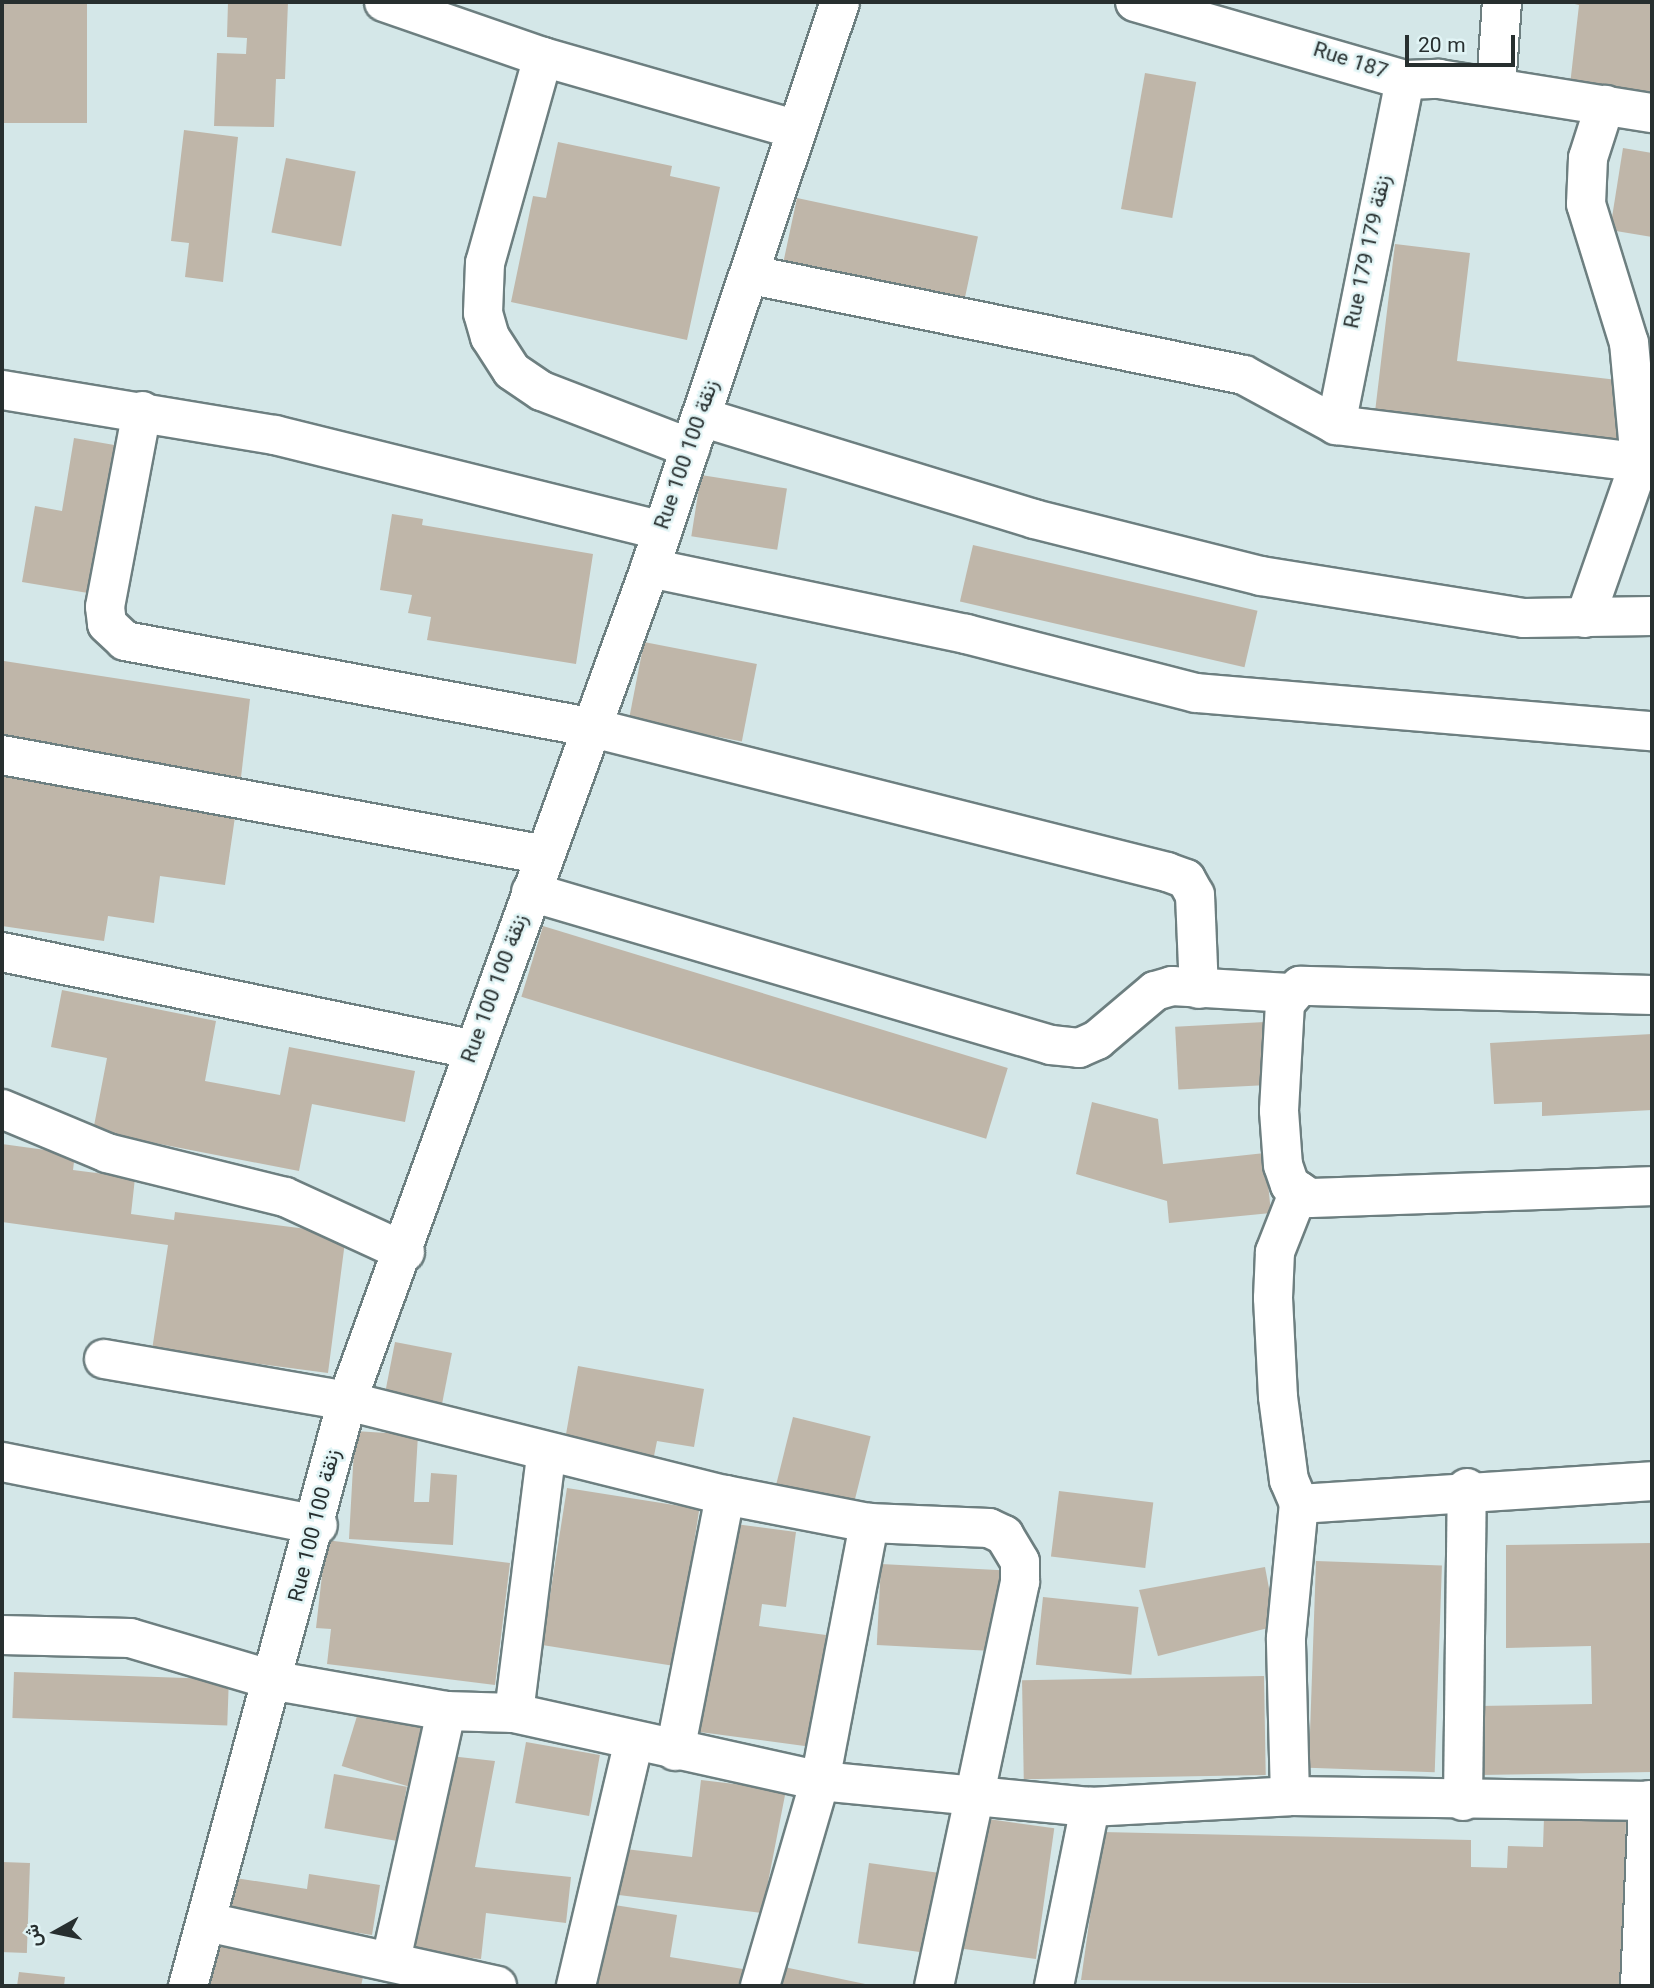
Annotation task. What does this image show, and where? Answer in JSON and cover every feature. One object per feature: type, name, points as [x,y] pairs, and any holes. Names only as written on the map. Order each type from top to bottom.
[{"type":"street","points":[[384,2],[544,57],[797,130]]},
{"type":"street","name":"Rue 100 زنقة 100","points":[[188,1986],[276,1682],[348,1401],[405,1252],[474,1049],[650,568],[752,275],[840,2]]},
{"type":"street","name":"Rue 187","points":[[1135,2],[1246,15],[1405,80],[1496,87],[1652,113]]},
{"type":"street","points":[[1496,87],[1502,2]]},
{"type":"street","points":[[544,57],[485,263],[483,313],[489,337],[512,371],[542,390],[696,433],[1261,576],[1493,614],[1585,618],[1652,616]]},
{"type":"street","name":"Rue 179 زنقة 179","points":[[1336,425],[1405,80]]},
{"type":"street","points":[[1585,618],[1646,463],[1629,343],[1586,204],[1588,158],[1605,105]]},
{"type":"street","points":[[752,275],[1244,375],[1336,425],[1646,463]]},
{"type":"street","points":[[2,390],[275,435],[662,531]]},
{"type":"street","points":[[142,411],[107,597],[107,624],[116,635],[593,728],[1179,876],[1195,895],[1199,989]]},
{"type":"street","points":[[650,568],[966,634],[1196,693],[1652,731]]},
{"type":"street","points":[[2,755],[545,855]]},
{"type":"street","points":[[531,892],[1051,1045],[1079,1048],[1097,1040],[1155,991],[1199,989],[1289,993],[1315,984],[1652,995]]},
{"type":"street","points":[[2,952],[474,1049]]},
{"type":"street","points":[[1289,993],[1280,1131],[1283,1165],[1299,1191],[1309,1198],[1340,1200],[1652,1186]]},
{"type":"street","points":[[2,1109],[107,1153],[285,1197],[405,1252]]},
{"type":"street","points":[[1290,1796],[1286,1637],[1298,1504],[1289,1480],[1280,1411],[1273,1297],[1275,1252],[1299,1191]]},
{"type":"street","points":[[104,1359],[348,1401],[546,1455],[725,1495],[869,1522],[989,1528],[1013,1546],[1020,1581],[979,1794],[934,1986]]},
{"type":"street","points":[[514,1713],[546,1455]]},
{"type":"street","points":[[2,1462],[318,1524]]},
{"type":"street","points":[[1298,1504],[1467,1488],[1652,1481]]},
{"type":"street","points":[[1463,1801],[1467,1488]]},
{"type":"street","points":[[676,1751],[725,1495]]},
{"type":"street","points":[[760,1986],[820,1781],[869,1522]]},
{"type":"street","points":[[2,1635],[130,1638],[276,1682],[446,1711],[514,1713],[633,1744],[820,1781],[979,1794],[1090,1807],[1290,1796],[1463,1801],[1650,1801],[1640,1986]]},
{"type":"street","points":[[391,1960],[446,1711]]},
{"type":"street","points":[[576,1986],[633,1744]]},
{"type":"street","points":[[1060,1986],[1090,1807]]},
{"type":"street","points":[[207,1922],[391,1960],[497,1986]]},
{"type":"building","points":[[2,2],[87,2],[87,123],[2,123]]},
{"type":"building","points":[[228,2],[288,2],[285,79],[276,79],[274,127],[214,126],[217,53],[246,54],[247,38],[227,37]]},
{"type":"building","points":[[1566,2],[1652,2],[1652,94],[1570,85],[1579,5]]},
{"type":"building","points":[[1145,73],[1196,82],[1172,218],[1121,209]]},
{"type":"building","points":[[184,130],[238,137],[223,282],[185,277],[189,243],[171,241]]},
{"type":"building","points":[[558,142],[672,166],[670,176],[720,187],[687,340],[511,302],[533,196],[546,198]]},
{"type":"building","points":[[1623,148],[1652,153],[1652,237],[1610,230]]},
{"type":"building","points":[[286,158],[356,172],[341,246],[271,233]]},
{"type":"building","points":[[797,198],[978,236],[964,301],[783,263]]},
{"type":"building","points":[[1395,244],[1470,253],[1457,361],[1626,381],[1619,442],[1375,412]]},
{"type":"building","points":[[74,438],[120,446],[94,594],[22,582],[35,506],[62,511]]},
{"type":"building","points":[[701,475],[787,489],[777,550],[691,536]]},
{"type":"building","points":[[392,514],[423,519],[422,525],[593,554],[576,664],[427,640],[431,617],[408,613],[412,595],[380,590]]},
{"type":"building","points":[[973,545],[1258,611],[1244,667],[960,602]]},
{"type":"building","points":[[644,642],[757,664],[742,741],[629,720]]},
{"type":"building","points":[[4,661],[250,699],[240,786],[2,740]]},
{"type":"building","points":[[2,776],[235,817],[225,885],[160,876],[154,923],[108,916],[104,941],[2,926]]},
{"type":"building","points":[[543,926],[1008,1068],[986,1139],[521,997]]},
{"type":"building","points":[[62,990],[216,1021],[205,1081],[280,1095],[289,1047],[415,1071],[405,1122],[312,1104],[299,1171],[93,1131],[107,1058],[51,1047]]},
{"type":"building","points":[[1265,1022],[1268,1085],[1178,1090],[1175,1027]]},
{"type":"building","points":[[1652,1034],[1652,1110],[1542,1116],[1542,1102],[1494,1104],[1490,1043]]},
{"type":"building","points":[[1092,1102],[1158,1119],[1163,1164],[1265,1153],[1271,1213],[1169,1223],[1167,1201],[1076,1174]]},
{"type":"building","points":[[2,1144],[75,1154],[73,1170],[135,1178],[131,1214],[174,1220],[175,1212],[346,1234],[328,1373],[152,1350],[168,1245],[2,1222]]},
{"type":"building","points":[[395,1342],[452,1353],[442,1404],[385,1393]]},
{"type":"building","points":[[578,1366],[704,1389],[694,1447],[657,1441],[654,1456],[565,1440]]},
{"type":"building","points":[[793,1417],[871,1436],[854,1504],[776,1485]]},
{"type":"building","points":[[355,1431],[418,1435],[414,1502],[429,1502],[431,1473],[457,1475],[453,1545],[349,1539]]},
{"type":"building","points":[[567,1488],[699,1509],[674,1666],[542,1645]]},
{"type":"building","points":[[1059,1491],[1153,1503],[1145,1568],[1051,1557]]},
{"type":"building","points":[[720,1522],[796,1532],[786,1607],[762,1604],[759,1626],[826,1635],[812,1747],[692,1731]]},
{"type":"building","points":[[326,1540],[510,1563],[495,1685],[327,1664],[331,1629],[316,1628]]},
{"type":"building","points":[[1652,1543],[1652,1772],[1480,1775],[1478,1706],[1592,1704],[1591,1646],[1506,1648],[1506,1545]]},
{"type":"building","points":[[1316,1561],[1442,1565],[1435,1772],[1309,1768]]},
{"type":"building","points":[[881,1564],[1002,1570],[998,1651],[877,1645]]},
{"type":"building","points":[[1265,1567],[1276,1626],[1158,1656],[1139,1590]]},
{"type":"building","points":[[1043,1597],[1138,1607],[1131,1675],[1036,1665]]},
{"type":"building","points":[[14,1672],[229,1680],[227,1725],[12,1718]]},
{"type":"building","points":[[1264,1676],[1266,1775],[1024,1779],[1022,1680]]},
{"type":"building","points":[[361,1703],[428,1723],[409,1787],[342,1766]]},
{"type":"building","points":[[526,1742],[600,1755],[589,1816],[515,1803]]},
{"type":"building","points":[[441,1755],[495,1761],[475,1867],[571,1877],[566,1923],[486,1913],[481,1959],[403,1950]]},
{"type":"building","points":[[334,1774],[407,1787],[397,1841],[324,1828]]},
{"type":"building","points":[[701,1780],[786,1790],[762,1913],[603,1893],[609,1847],[692,1857]]},
{"type":"building","points":[[1544,1817],[1626,1820],[1623,1986],[1081,1980],[1102,1832],[1471,1840],[1471,1867],[1507,1868],[1508,1846],[1543,1847]]},
{"type":"building","points":[[981,1818],[1054,1828],[1036,1959],[963,1949]]},
{"type":"building","points":[[2,1862],[30,1863],[27,1953],[2,1952]]},
{"type":"building","points":[[869,1863],[943,1873],[932,1954],[858,1943]]},
{"type":"building","points":[[309,1874],[380,1885],[372,1935],[224,1912],[229,1877],[307,1889]]},
{"type":"building","points":[[602,1903],[677,1915],[670,1957],[749,1970],[747,1986],[589,1986]]},
{"type":"building","points":[[205,1941],[363,1977],[361,1986],[194,1986]]},
{"type":"building","points":[[784,1967],[870,1985],[870,1986],[780,1986]]},
{"type":"building","points":[[19,1972],[65,1977],[64,1986],[17,1986]]}]
